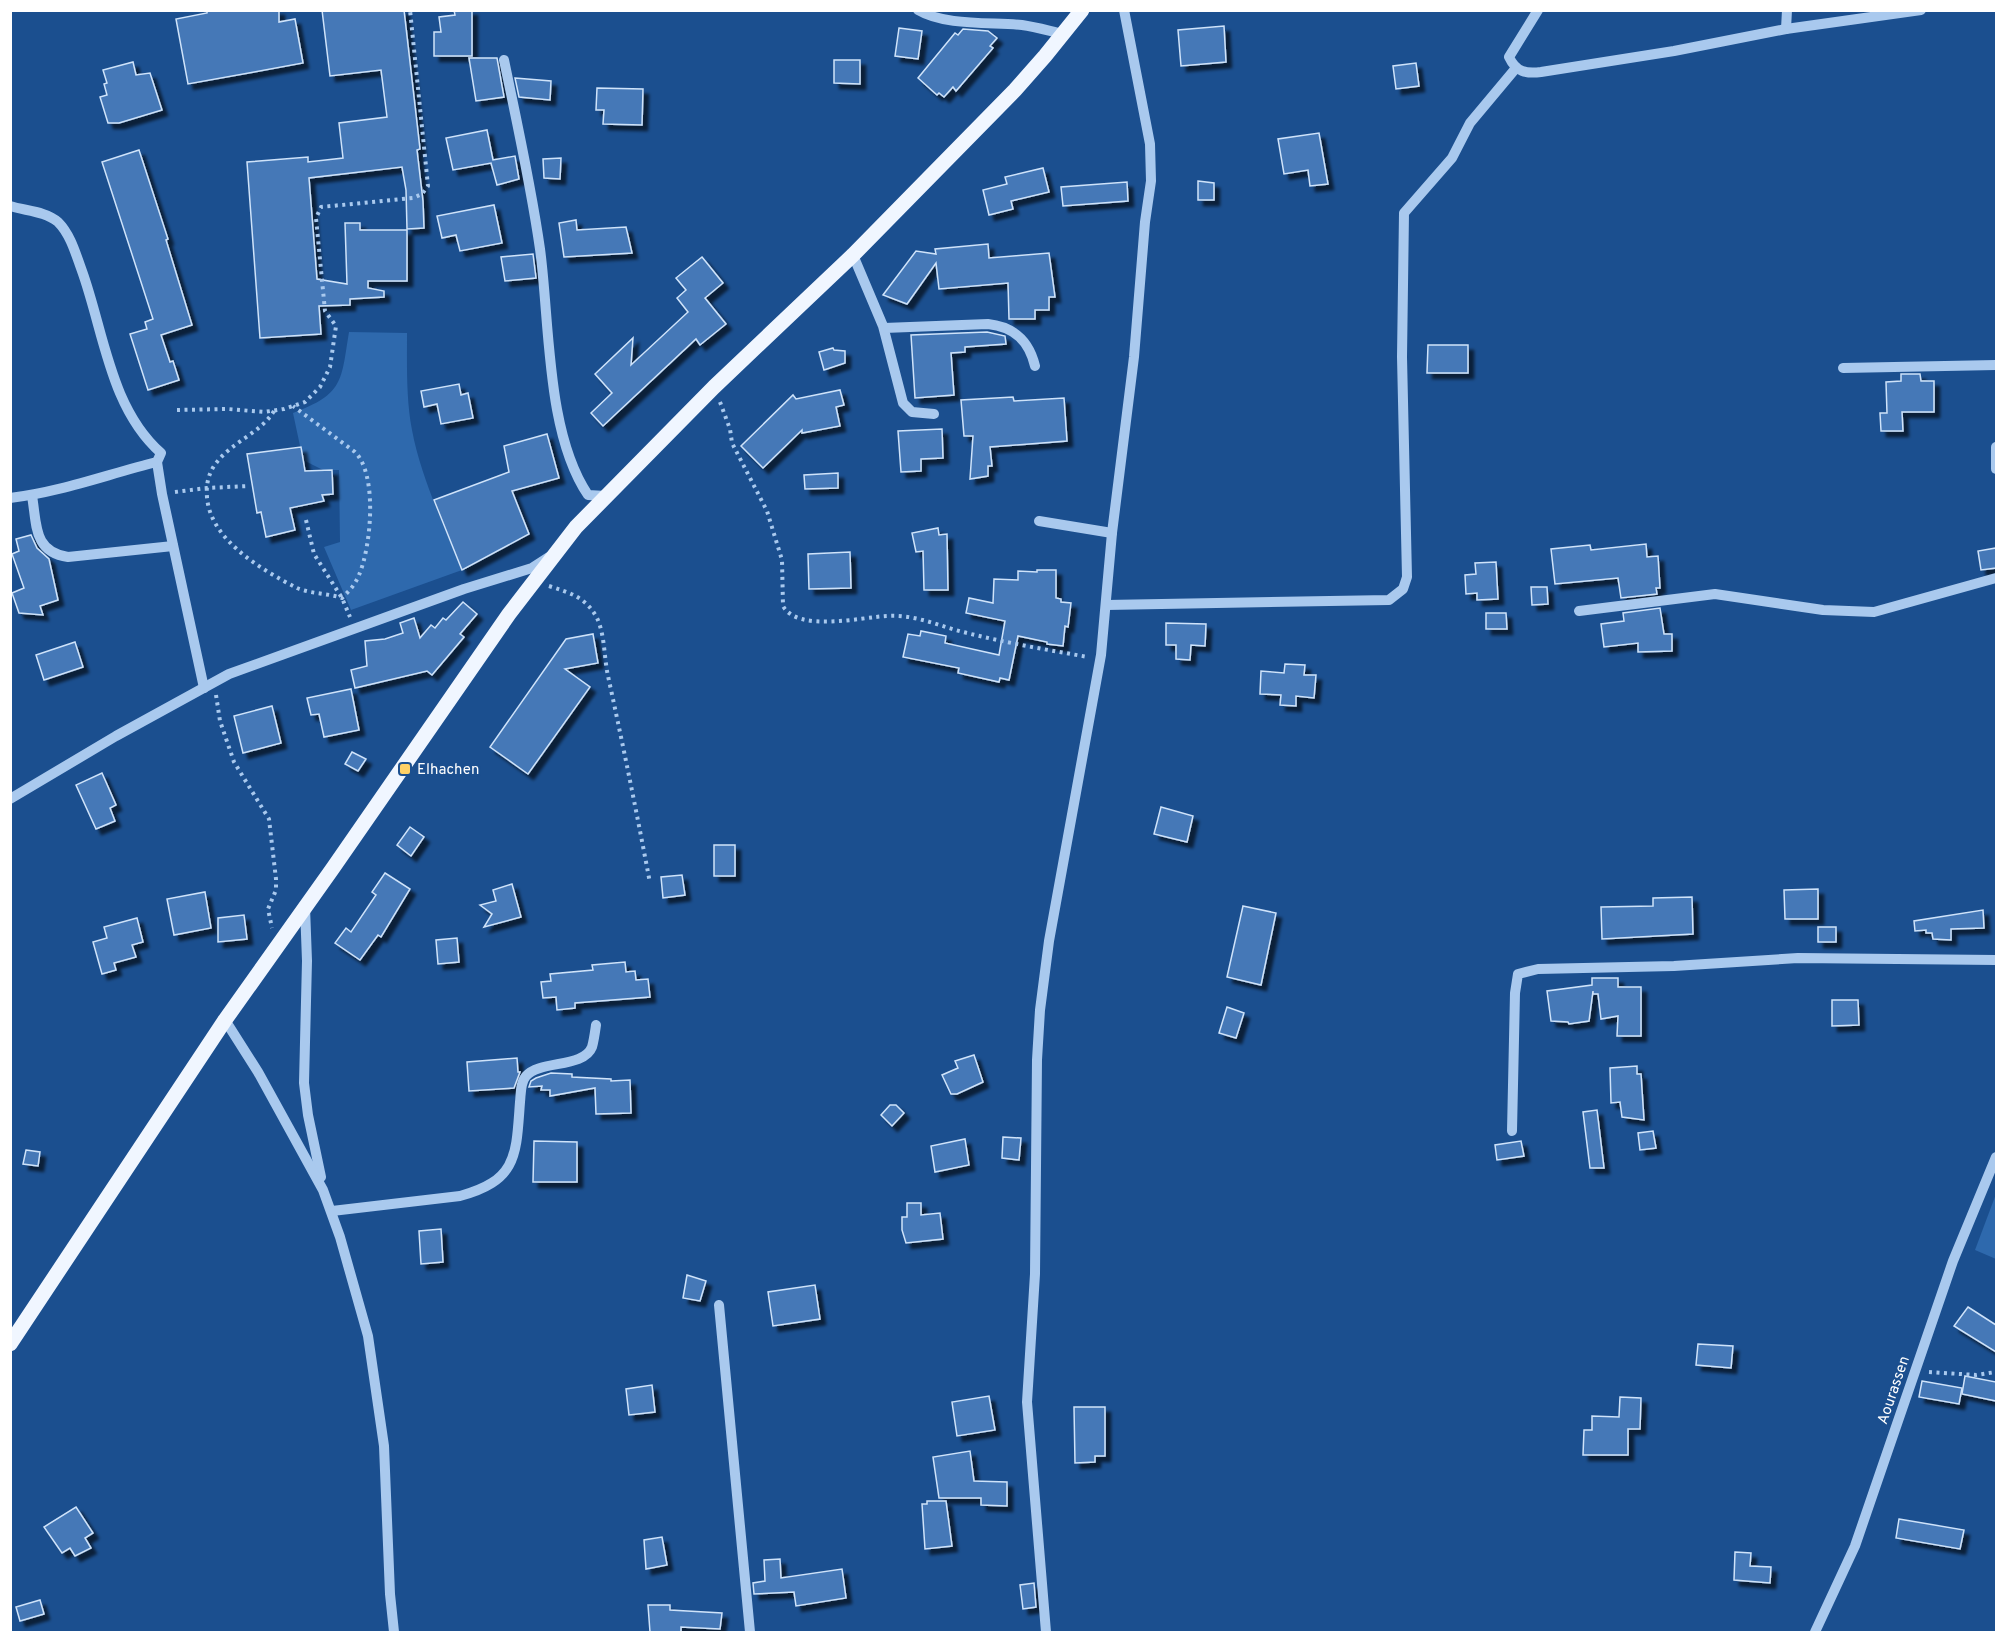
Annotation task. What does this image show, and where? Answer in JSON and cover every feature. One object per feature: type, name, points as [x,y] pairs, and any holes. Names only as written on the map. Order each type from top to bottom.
[{"type":"main road","points":[[10,1344],[225,1020],[535,580],[576,527],[714,387],[853,255],[1016,90],[1082,10]]},
{"type":"street","points":[[918,10],[932,17],[1025,26],[1064,34]]},
{"type":"street","points":[[1046,1632],[1027,1402],[1035,1274],[1040,1020],[1051,931],[1101,655],[1112,532],[1134,357],[1145,222],[1151,181],[1149,144],[1124,10]]},
{"type":"street","points":[[1538,10],[1509,57],[1516,68],[1522,72],[1541,72],[1674,51],[1786,29],[1921,10]]},
{"type":"street","points":[[1786,29],[1787,10]]},
{"type":"street","points":[[504,60],[533,207],[560,426],[578,478],[588,495],[606,496]]},
{"type":"street","points":[[1106,605],[1389,600],[1403,589],[1407,577],[1402,357],[1404,213],[1452,158],[1470,123],[1516,68]]},
{"type":"street","points":[[10,206],[51,217],[66,233],[85,280],[124,404],[147,440],[161,453],[157,462],[162,494],[208,686]]},
{"type":"street","points":[[853,255],[884,328],[903,403],[912,412],[934,414]]},
{"type":"street","points":[[884,328],[988,324],[1003,326],[1020,336],[1026,343],[1035,366]]},
{"type":"street","points":[[1843,368],[1996,365]]},
{"type":"street","points":[[1996,447],[1996,469]]},
{"type":"street","points":[[10,498],[32,496],[157,462]]},
{"type":"street","points":[[32,496],[40,539],[44,547],[58,556],[68,557],[173,546]]},
{"type":"street","points":[[1039,521],[1112,532]]},
{"type":"street","points":[[10,799],[208,686],[250,665],[532,568],[556,552]]},
{"type":"street","points":[[1579,611],[1715,594],[1823,610],[1874,612],[1996,578]]},
{"type":"street","points":[[305,906],[308,961],[304,1083],[323,1190]]},
{"type":"street","points":[[1512,1131],[1515,993],[1518,975],[1538,969],[1674,966],[1798,958],[1996,960]]},
{"type":"street","points":[[225,1020],[258,1072],[323,1190],[332,1211],[371,1350],[384,1446],[390,1594],[394,1632]]},
{"type":"street","points":[[332,1211],[460,1196],[480,1191],[498,1181],[507,1170],[511,1159],[517,1134],[521,1086],[525,1077],[536,1070],[587,1054],[592,1048],[596,1024]]},
{"type":"street","name":"Aourassen","points":[[1815,1632],[1855,1546],[1953,1260],[1996,1157]]},
{"type":"street","points":[[719,1305],[750,1632]]},
{"type":"path","points":[[177,410],[274,411],[305,402],[321,387],[330,367],[336,326],[325,311],[316,218],[321,207],[413,198],[422,194],[428,186],[410,10]]},
{"type":"path","points":[[714,387],[730,429],[732,443],[767,511],[782,560],[783,606],[787,613],[804,618],[849,622],[889,616],[908,617],[966,633],[1038,648],[1091,657],[1101,655]]},
{"type":"path","points":[[293,406],[355,452],[362,459],[367,470],[370,499],[365,552],[358,577],[342,598]]},
{"type":"path","points":[[274,411],[267,422],[237,441],[219,460],[209,475],[208,506],[213,521],[230,544],[249,559],[297,588],[342,598]]},
{"type":"path","points":[[162,494],[207,488],[248,486]]},
{"type":"path","points":[[306,520],[314,554],[342,598],[355,629]]},
{"type":"path","points":[[535,580],[579,597],[591,610],[599,624],[606,671],[650,883]]},
{"type":"path","points":[[208,686],[234,762],[269,819],[276,890],[268,909],[272,930],[279,944]]},
{"type":"path","points":[[1916,1369],[1936,1374],[1976,1375],[1996,1372]]},
{"type":"shaded area","points":[[349,332],[407,333],[407,382],[416,448],[434,501],[462,570],[351,610],[324,547],[340,542],[339,470],[323,470],[303,460],[293,413],[322,399],[337,384],[344,363]]},
{"type":"shaded area","points":[[1996,1194],[1996,1259],[1975,1250]]},
{"type":"building","points":[[207,10],[279,10],[279,22],[295,19],[303,63],[188,84],[176,19],[207,13]]},
{"type":"building","points":[[322,10],[404,10],[420,149],[417,150],[424,228],[407,229],[406,190],[402,167],[309,178],[317,279],[347,284],[345,223],[360,223],[360,230],[407,230],[407,281],[368,281],[368,288],[384,291],[384,297],[350,299],[350,305],[319,306],[321,334],[260,338],[247,162],[308,157],[308,162],[343,158],[339,123],[387,117],[381,70],[330,76]]},
{"type":"building","points":[[454,10],[472,10],[472,56],[434,56],[434,32],[441,32],[439,17],[455,15]]},
{"type":"building","points":[[1224,26],[1226,62],[1181,66],[1178,30]]},
{"type":"building","points":[[899,28],[922,31],[918,59],[895,56]]},
{"type":"building","points":[[963,29],[988,31],[997,38],[990,46],[993,48],[956,91],[953,87],[944,97],[939,93],[937,95],[918,78],[955,33],[958,35]]},
{"type":"building","points":[[469,58],[497,58],[504,97],[476,101]]},
{"type":"building","points":[[834,60],[860,60],[860,84],[834,83]]},
{"type":"building","points":[[133,62],[136,75],[150,73],[162,110],[119,123],[108,123],[100,97],[107,95],[104,84],[107,83],[103,70]]},
{"type":"building","points":[[1416,63],[1419,86],[1396,89],[1393,66]]},
{"type":"building","points":[[515,78],[551,81],[550,100],[519,97]]},
{"type":"building","points":[[597,88],[643,89],[642,125],[603,124],[604,110],[596,110]]},
{"type":"building","points":[[487,130],[493,160],[515,156],[519,179],[497,185],[491,163],[453,170],[446,138]]},
{"type":"building","points":[[1319,133],[1328,184],[1310,186],[1308,170],[1284,174],[1278,139]]},
{"type":"building","points":[[139,150],[168,239],[166,240],[192,325],[161,335],[179,380],[148,390],[130,334],[147,329],[145,322],[153,319],[102,162]]},
{"type":"building","points":[[561,158],[560,179],[544,178],[543,159]]},
{"type":"building","points":[[1043,168],[1049,192],[1011,201],[1013,209],[989,215],[983,190],[1007,184],[1005,177]]},
{"type":"building","points":[[1198,181],[1214,183],[1214,200],[1198,200]]},
{"type":"building","points":[[1127,182],[1128,201],[1063,206],[1061,187]]},
{"type":"building","points":[[494,205],[502,243],[460,251],[456,235],[442,238],[437,216]]},
{"type":"building","points":[[576,220],[577,230],[626,227],[632,253],[564,257],[559,223]]},
{"type":"building","points":[[988,244],[989,258],[1049,253],[1055,297],[1049,297],[1049,310],[1035,310],[1035,319],[1009,319],[1008,283],[939,289],[936,263],[907,304],[883,295],[916,251],[936,254],[935,249]]},
{"type":"building","points":[[533,254],[536,278],[505,281],[501,257]]},
{"type":"building","points":[[702,257],[723,283],[705,298],[726,324],[700,345],[696,339],[603,426],[591,413],[612,393],[595,374],[633,338],[631,365],[688,312],[677,298],[686,290],[676,278]]},
{"type":"building","points":[[987,332],[1005,336],[1006,344],[965,347],[965,352],[951,353],[954,395],[915,398],[911,335]]},
{"type":"building","points":[[1428,345],[1468,345],[1468,373],[1427,373]]},
{"type":"building","points":[[833,348],[845,351],[845,363],[824,370],[819,352]]},
{"type":"building","points":[[1901,374],[1920,374],[1921,381],[1934,381],[1934,412],[1902,412],[1903,431],[1881,431],[1880,413],[1887,413],[1886,382],[1901,381]]},
{"type":"building","points":[[459,384],[461,395],[468,393],[473,418],[441,424],[437,404],[424,407],[421,391]]},
{"type":"building","points":[[840,390],[844,405],[836,407],[840,426],[802,433],[802,430],[763,468],[741,446],[793,395],[796,399]]},
{"type":"building","points":[[1013,397],[1014,401],[1064,398],[1067,441],[990,447],[992,466],[988,466],[988,476],[970,479],[973,436],[964,436],[961,400]]},
{"type":"building","points":[[942,429],[943,458],[921,459],[921,471],[901,472],[898,431]]},
{"type":"building","points":[[547,434],[559,478],[512,491],[529,534],[462,570],[434,500],[509,472],[504,446]]},
{"type":"building","points":[[301,447],[305,471],[332,470],[333,494],[322,495],[324,501],[290,508],[295,530],[266,537],[261,512],[257,513],[247,454]]},
{"type":"building","points":[[838,473],[838,488],[805,489],[804,475]]},
{"type":"building","points":[[938,528],[939,535],[947,534],[948,590],[924,590],[923,551],[916,552],[912,533]]},
{"type":"building","points":[[31,535],[37,548],[49,559],[58,600],[40,606],[43,615],[19,613],[12,593],[24,588],[12,554],[19,551],[16,539]]},
{"type":"building","points":[[1646,544],[1647,557],[1658,556],[1660,588],[1656,588],[1657,594],[1621,598],[1618,578],[1555,584],[1551,549],[1590,545],[1591,550]]},
{"type":"building","points":[[1996,548],[1996,568],[1981,570],[1978,551]]},
{"type":"building","points":[[850,552],[851,588],[809,589],[808,554]]},
{"type":"building","points":[[1496,562],[1498,599],[1477,600],[1477,593],[1466,594],[1465,575],[1476,574],[1475,563]]},
{"type":"building","points":[[1037,570],[1056,570],[1056,598],[1061,599],[1061,602],[1071,603],[1063,646],[1018,636],[1009,680],[1000,678],[999,682],[958,673],[959,668],[903,657],[908,634],[920,636],[921,631],[946,636],[945,643],[999,655],[1005,621],[966,613],[969,598],[993,603],[994,579],[1018,580],[1018,571],[1037,572]]},
{"type":"building","points":[[1531,587],[1547,587],[1548,604],[1532,605]]},
{"type":"building","points":[[463,602],[477,614],[460,634],[464,637],[432,675],[427,671],[355,688],[351,670],[367,666],[365,641],[385,639],[403,633],[400,623],[414,618],[420,638],[431,625],[435,628],[443,618],[446,620]]},
{"type":"building","points":[[1660,608],[1664,634],[1672,634],[1672,651],[1638,652],[1638,643],[1604,647],[1601,624],[1624,621],[1623,613]]},
{"type":"building","points":[[1486,613],[1506,613],[1507,629],[1486,629]]},
{"type":"building","points":[[1166,623],[1206,624],[1205,646],[1191,645],[1190,660],[1176,659],[1176,645],[1166,645]]},
{"type":"building","points":[[593,634],[598,663],[565,669],[590,687],[528,774],[490,747],[566,639]]},
{"type":"building","points":[[75,642],[83,667],[44,680],[36,655]]},
{"type":"building","points":[[1285,664],[1305,665],[1304,675],[1316,675],[1314,698],[1296,696],[1296,706],[1280,705],[1281,695],[1260,694],[1261,671],[1284,673]]},
{"type":"building","points":[[351,689],[359,730],[324,737],[319,714],[311,715],[307,698]]},
{"type":"building","points":[[272,706],[281,743],[243,753],[234,716]]},
{"type":"building","points":[[352,752],[366,759],[358,771],[345,764]]},
{"type":"building","points":[[102,773],[116,805],[110,808],[115,821],[96,829],[76,785]]},
{"type":"building","points":[[1161,807],[1193,816],[1187,842],[1154,834]]},
{"type":"building","points":[[410,827],[424,837],[411,856],[397,845]]},
{"type":"building","points":[[714,845],[735,845],[735,876],[714,876]]},
{"type":"building","points":[[385,873],[410,889],[381,937],[378,935],[360,960],[335,943],[346,928],[351,932],[376,895],[372,892]]},
{"type":"building","points":[[682,875],[685,895],[663,898],[661,877]]},
{"type":"building","points":[[512,884],[521,917],[484,927],[492,914],[480,905],[496,901],[493,890]]},
{"type":"building","points":[[1818,889],[1818,919],[1785,919],[1784,890]]},
{"type":"building","points":[[205,892],[211,928],[174,935],[167,899]]},
{"type":"building","points":[[1692,897],[1693,934],[1602,939],[1601,907],[1653,906],[1653,898]]},
{"type":"building","points":[[1243,906],[1276,913],[1261,985],[1227,977]]},
{"type":"building","points":[[1983,910],[1984,928],[1951,929],[1951,940],[1933,939],[1932,933],[1926,933],[1926,930],[1915,931],[1914,921]]},
{"type":"building","points":[[244,915],[247,939],[218,942],[218,918]]},
{"type":"building","points":[[137,918],[143,942],[132,945],[136,957],[114,963],[116,970],[102,974],[93,942],[107,938],[104,927]]},
{"type":"building","points":[[1818,927],[1836,927],[1836,942],[1818,942]]},
{"type":"building","points":[[457,938],[459,962],[438,964],[436,940]]},
{"type":"building","points":[[625,962],[626,972],[635,971],[636,980],[648,979],[650,997],[575,1003],[575,1008],[557,1010],[556,997],[543,998],[541,982],[551,981],[550,974],[593,970],[592,965]]},
{"type":"building","points":[[1592,978],[1618,978],[1618,987],[1641,987],[1641,1036],[1617,1036],[1618,1016],[1601,1019],[1598,994],[1593,994],[1593,991],[1589,1021],[1569,1024],[1568,1022],[1551,1021],[1547,991],[1592,985]]},
{"type":"building","points":[[1832,1000],[1858,1000],[1859,1025],[1832,1026]]},
{"type":"building","points":[[1227,1007],[1244,1013],[1236,1038],[1219,1033]]},
{"type":"building","points":[[974,1055],[983,1082],[957,1094],[951,1094],[942,1075],[958,1068],[955,1061]]},
{"type":"building","points":[[517,1058],[518,1072],[520,1072],[514,1088],[469,1091],[467,1062]]},
{"type":"building","points":[[1637,1066],[1637,1074],[1641,1074],[1644,1120],[1622,1117],[1620,1102],[1611,1103],[1610,1068]]},
{"type":"building","points":[[551,1073],[572,1074],[572,1077],[611,1079],[611,1081],[630,1080],[631,1113],[596,1114],[595,1088],[550,1096],[550,1090],[541,1090],[542,1086],[529,1087],[531,1081]]},
{"type":"building","points":[[890,1105],[896,1105],[904,1113],[892,1126],[881,1115]]},
{"type":"building","points":[[1597,1110],[1604,1168],[1590,1168],[1583,1112]]},
{"type":"building","points":[[1653,1131],[1656,1148],[1640,1150],[1638,1133]]},
{"type":"building","points":[[1003,1137],[1021,1138],[1019,1160],[1002,1158]]},
{"type":"building","points":[[965,1139],[969,1165],[935,1172],[931,1146]]},
{"type":"building","points":[[534,1141],[577,1142],[577,1182],[533,1182]]},
{"type":"building","points":[[1521,1141],[1524,1156],[1497,1160],[1495,1145]]},
{"type":"building","points":[[26,1150],[40,1152],[38,1166],[23,1164]]},
{"type":"building","points":[[907,1203],[921,1203],[921,1215],[940,1213],[943,1239],[906,1243],[902,1230],[902,1217],[907,1217]]},
{"type":"building","points":[[441,1229],[443,1262],[421,1264],[419,1231]]},
{"type":"building","points":[[687,1275],[706,1281],[700,1301],[683,1298]]},
{"type":"building","points":[[815,1285],[820,1319],[773,1326],[768,1292]]},
{"type":"building","points":[[1968,1307],[1996,1325],[1996,1352],[1954,1326]]},
{"type":"building","points":[[1698,1344],[1733,1346],[1731,1368],[1696,1365]]},
{"type":"building","points":[[1965,1376],[1996,1382],[1996,1401],[1962,1394]]},
{"type":"building","points":[[1922,1381],[1962,1388],[1959,1404],[1919,1397]]},
{"type":"building","points":[[652,1385],[655,1412],[629,1415],[626,1389]]},
{"type":"building","points":[[989,1396],[995,1430],[957,1436],[952,1402]]},
{"type":"building","points":[[1620,1397],[1641,1398],[1640,1429],[1628,1429],[1628,1455],[1583,1455],[1584,1430],[1592,1430],[1592,1416],[1619,1417]]},
{"type":"building","points":[[1074,1407],[1105,1407],[1105,1456],[1095,1456],[1095,1462],[1075,1463]]},
{"type":"building","points":[[970,1451],[974,1481],[1007,1482],[1007,1506],[981,1505],[981,1498],[939,1498],[933,1457]]},
{"type":"building","points":[[927,1501],[946,1501],[952,1546],[925,1549],[922,1504],[927,1504]]},
{"type":"building","points":[[76,1507],[93,1533],[85,1538],[91,1548],[75,1556],[70,1548],[62,1553],[44,1527]]},
{"type":"building","points":[[1899,1519],[1964,1530],[1960,1549],[1896,1538]]},
{"type":"building","points":[[662,1537],[667,1565],[646,1569],[644,1540]]},
{"type":"building","points":[[1735,1552],[1751,1553],[1750,1566],[1771,1567],[1770,1583],[1734,1580]]},
{"type":"building","points":[[780,1559],[781,1578],[842,1569],[846,1598],[796,1606],[794,1592],[754,1594],[753,1583],[765,1581],[764,1560]]},
{"type":"building","points":[[1034,1583],[1036,1607],[1023,1609],[1020,1585]]},
{"type":"building","points":[[40,1600],[44,1614],[20,1621],[16,1607]]},
{"type":"building","points":[[648,1605],[670,1605],[670,1610],[722,1613],[720,1629],[681,1627],[681,1632],[650,1632]]},
{"type":"place","name":"Elhachen","points":[[405,769]]}]
